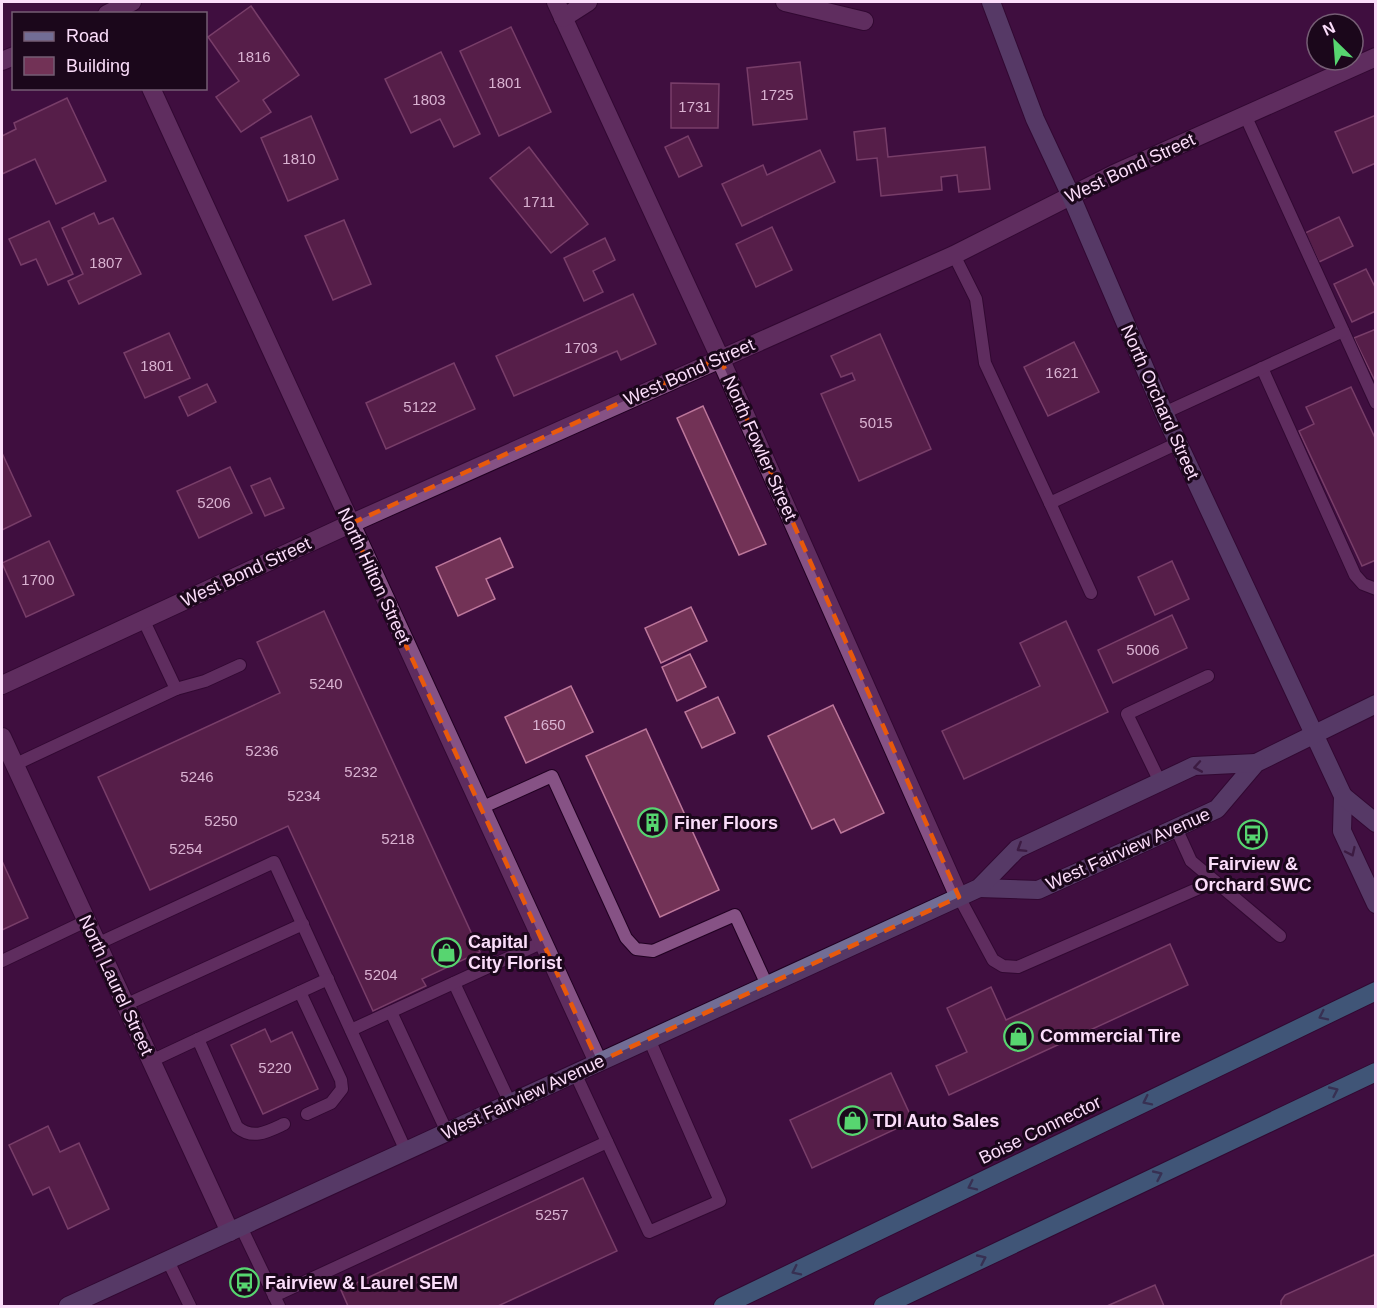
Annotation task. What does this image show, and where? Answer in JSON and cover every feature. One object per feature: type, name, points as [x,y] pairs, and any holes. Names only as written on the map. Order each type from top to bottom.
[{"type":"highway","name":"Boise Connector","points":[[723,1306],[1376,991]]},
{"type":"highway","points":[[883,1306],[1376,1072]]},
{"type":"highway","points":[[901,1306],[929,1284]]},
{"type":"main road","name":"North Orchard Street","points":[[991,2],[1035,119],[1071,196],[1164,413],[1313,734],[1343,796],[1376,823]]},
{"type":"main road","name":"West Fairview Avenue","points":[[979,888],[1038,890],[1217,809],[1256,763],[1376,704]]},
{"type":"main road","name":"West Fairview Avenue","points":[[73,1305],[979,888],[1017,849],[1194,766],[1256,763]]},
{"type":"main road","name":"North Orchard Street","points":[[1343,796],[1342,831],[1376,904]]},
{"type":"street","points":[[112,12],[132,2]]},
{"type":"street","points":[[560,10],[588,2]]},
{"type":"street","points":[[785,2],[864,21]]},
{"type":"street","name":"North Fowler Street","points":[[560,10],[720,358],[960,897]]},
{"type":"street","name":"West Bond Street","points":[[2,685],[350,524],[954,255],[1125,169],[1376,57]]},
{"type":"street","name":"North Hilton Street","points":[[152,90],[598,1062]]},
{"type":"street","name":"North Laurel Street","points":[[2,737],[151,1061],[236,1229]]},
{"type":"lane","points":[[1245,115],[1376,404]]},
{"type":"lane","points":[[954,255],[976,299],[984,363],[1091,593]]},
{"type":"lane","points":[[1164,413],[1342,331]]},
{"type":"lane","points":[[1262,368],[1355,575],[1363,584],[1376,589]]},
{"type":"lane","points":[[1050,503],[1178,443]]},
{"type":"lane","points":[[143,619],[176,690]]},
{"type":"lane","points":[[14,765],[176,690],[205,681],[240,665]]},
{"type":"lane","points":[[1160,782],[1127,714],[1208,676]]},
{"type":"lane","points":[[481,808],[552,776],[626,938],[636,949],[653,951],[735,915],[767,985]]},
{"type":"lane","points":[[1176,828],[1191,861],[1213,882],[1280,936]]},
{"type":"lane","points":[[97,944],[274,862],[406,1151]]},
{"type":"lane","points":[[960,897],[993,960],[1003,966],[1018,967],[1213,882]]},
{"type":"lane","points":[[2,961],[86,921]]},
{"type":"lane","points":[[125,1005],[303,924]]},
{"type":"lane","points":[[351,1030],[543,942]]},
{"type":"lane","points":[[151,1061],[328,979]]},
{"type":"lane","points":[[454,983],[510,1103]]},
{"type":"lane","points":[[300,992],[342,1080],[342,1089],[331,1103],[307,1114]]},
{"type":"lane","points":[[391,1012],[447,1132]]},
{"type":"lane","points":[[198,1039],[237,1127],[243,1132],[258,1136],[284,1124]]},
{"type":"lane","points":[[575,1073],[649,1232],[720,1201],[649,1039]]},
{"type":"lane","points":[[236,1229],[276,1301],[607,1142]]},
{"type":"lane","points":[[168,1261],[190,1306]]},
{"type":"highlighted area","points":[[720,358],[959,897],[598,1062],[350,524]]},
{"type":"building","points":[[251,6],[299,75],[263,100],[271,112],[241,132],[216,97],[239,81],[208,37]]},
{"type":"building","points":[[511,27],[551,112],[499,136],[460,51]]},
{"type":"building","points":[[441,52],[480,134],[454,147],[440,119],[411,133],[385,79]]},
{"type":"building","points":[[800,62],[807,119],[753,125],[747,68]]},
{"type":"building","points":[[671,83],[719,84],[718,128],[671,128]]},
{"type":"building","points":[[67,98],[106,181],[56,204],[35,159],[2,174],[2,136],[16,129],[14,123]]},
{"type":"building","points":[[1376,115],[1376,163],[1353,173],[1335,132]]},
{"type":"building","points":[[311,116],[338,179],[288,201],[261,138]]},
{"type":"building","points":[[885,128],[888,157],[985,147],[990,189],[959,192],[957,175],[941,177],[942,190],[881,196],[877,158],[857,160],[854,132]]},
{"type":"building","points":[[688,136],[702,166],[679,177],[665,147]]},
{"type":"building","points":[[529,147],[588,224],[551,253],[490,178]]},
{"type":"building","points":[[820,150],[835,182],[742,226],[722,184],[763,165],[767,175]]},
{"type":"building","points":[[94,213],[99,224],[113,218],[141,274],[79,304],[68,281],[83,274],[62,228]]},
{"type":"building","points":[[1339,217],[1353,246],[1319,262],[1305,233]]},
{"type":"building","points":[[344,220],[371,284],[333,300],[305,236]]},
{"type":"building","points":[[49,221],[73,274],[48,285],[36,259],[21,265],[9,239]]},
{"type":"building","points":[[772,227],[792,270],[756,287],[736,244]]},
{"type":"building","points":[[605,238],[615,260],[593,271],[603,292],[584,301],[564,258]]},
{"type":"building","points":[[1366,269],[1376,289],[1376,311],[1352,322],[1334,284]]},
{"type":"building","points":[[633,294],[656,344],[621,360],[617,351],[514,396],[496,356]]},
{"type":"building","points":[[1376,329],[1376,383],[1354,338]]},
{"type":"building","points":[[169,333],[190,378],[145,398],[124,353]]},
{"type":"building","points":[[880,334],[931,449],[859,481],[821,394],[855,380],[852,373],[841,377],[831,356]]},
{"type":"building","points":[[1074,342],[1099,392],[1048,416],[1024,367]]},
{"type":"building","points":[[454,363],[475,409],[386,449],[366,403]]},
{"type":"building","points":[[207,384],[216,402],[188,416],[179,397]]},
{"type":"building","points":[[1351,387],[1376,440],[1376,560],[1362,566],[1299,431],[1314,424],[1306,407]]},
{"type":"building","points":[[703,406],[766,544],[739,555],[677,418]]},
{"type":"building","points":[[2,453],[31,516],[2,530]]},
{"type":"building","points":[[230,467],[252,513],[199,538],[177,491]]},
{"type":"building","points":[[270,478],[284,508],[265,516],[251,486]]},
{"type":"building","points":[[500,538],[513,567],[486,579],[495,599],[458,616],[436,567]]},
{"type":"building","points":[[49,541],[74,595],[26,617],[2,563]]},
{"type":"building","points":[[1172,561],[1189,599],[1155,615],[1138,577]]},
{"type":"building","points":[[691,607],[707,641],[661,663],[645,628]]},
{"type":"building","points":[[324,611],[480,952],[422,979],[426,986],[373,1011],[288,826],[150,890],[98,777],[280,693],[257,642]]},
{"type":"building","points":[[1172,615],[1187,648],[1113,683],[1098,650]]},
{"type":"building","points":[[1066,621],[1108,712],[964,779],[942,731],[1040,686],[1020,643]]},
{"type":"building","points":[[690,654],[706,687],[677,701],[662,667]]},
{"type":"building","points":[[571,686],[593,732],[526,763],[505,717]]},
{"type":"building","points":[[718,697],[735,733],[702,748],[685,712]]},
{"type":"building","points":[[833,705],[884,813],[841,833],[834,819],[812,829],[768,736]]},
{"type":"building","name":"Finer Floors","points":[[646,729],[719,890],[660,917],[586,756]]},
{"type":"building","points":[[2,861],[28,918],[2,930]]},
{"type":"building","name":"Commercial Tire","points":[[1170,944],[1188,985],[949,1095],[936,1066],[967,1052],[947,1008],[991,987],[1006,1020]]},
{"type":"building","points":[[265,1029],[271,1042],[292,1032],[318,1089],[263,1114],[231,1045]]},
{"type":"building","name":"TDI Auto Sales","points":[[891,1073],[913,1121],[812,1168],[790,1120]]},
{"type":"building","points":[[48,1126],[60,1152],[79,1143],[109,1209],[68,1229],[49,1187],[33,1195],[9,1145]]},
{"type":"building","points":[[583,1178],[617,1251],[498,1306],[348,1306],[341,1290]]},
{"type":"building","points":[[1376,1254],[1376,1306],[1281,1306],[1285,1295]]},
{"type":"building","points":[[1155,1285],[1164,1306],[1107,1306]]},
{"type":"place","name":"Finer Floors","points":[[653,823]]},
{"type":"place","name":"Fairview & Orchard SWC","points":[[1253,835]]},
{"type":"place","name":"Capital City Florist","points":[[447,952]]},
{"type":"place","name":"Commercial Tire","points":[[1019,1036]]},
{"type":"place","name":"TDI Auto Sales","points":[[852,1121]]},
{"type":"place","name":"Fairview & Laurel SEM","points":[[244,1283]]}]
